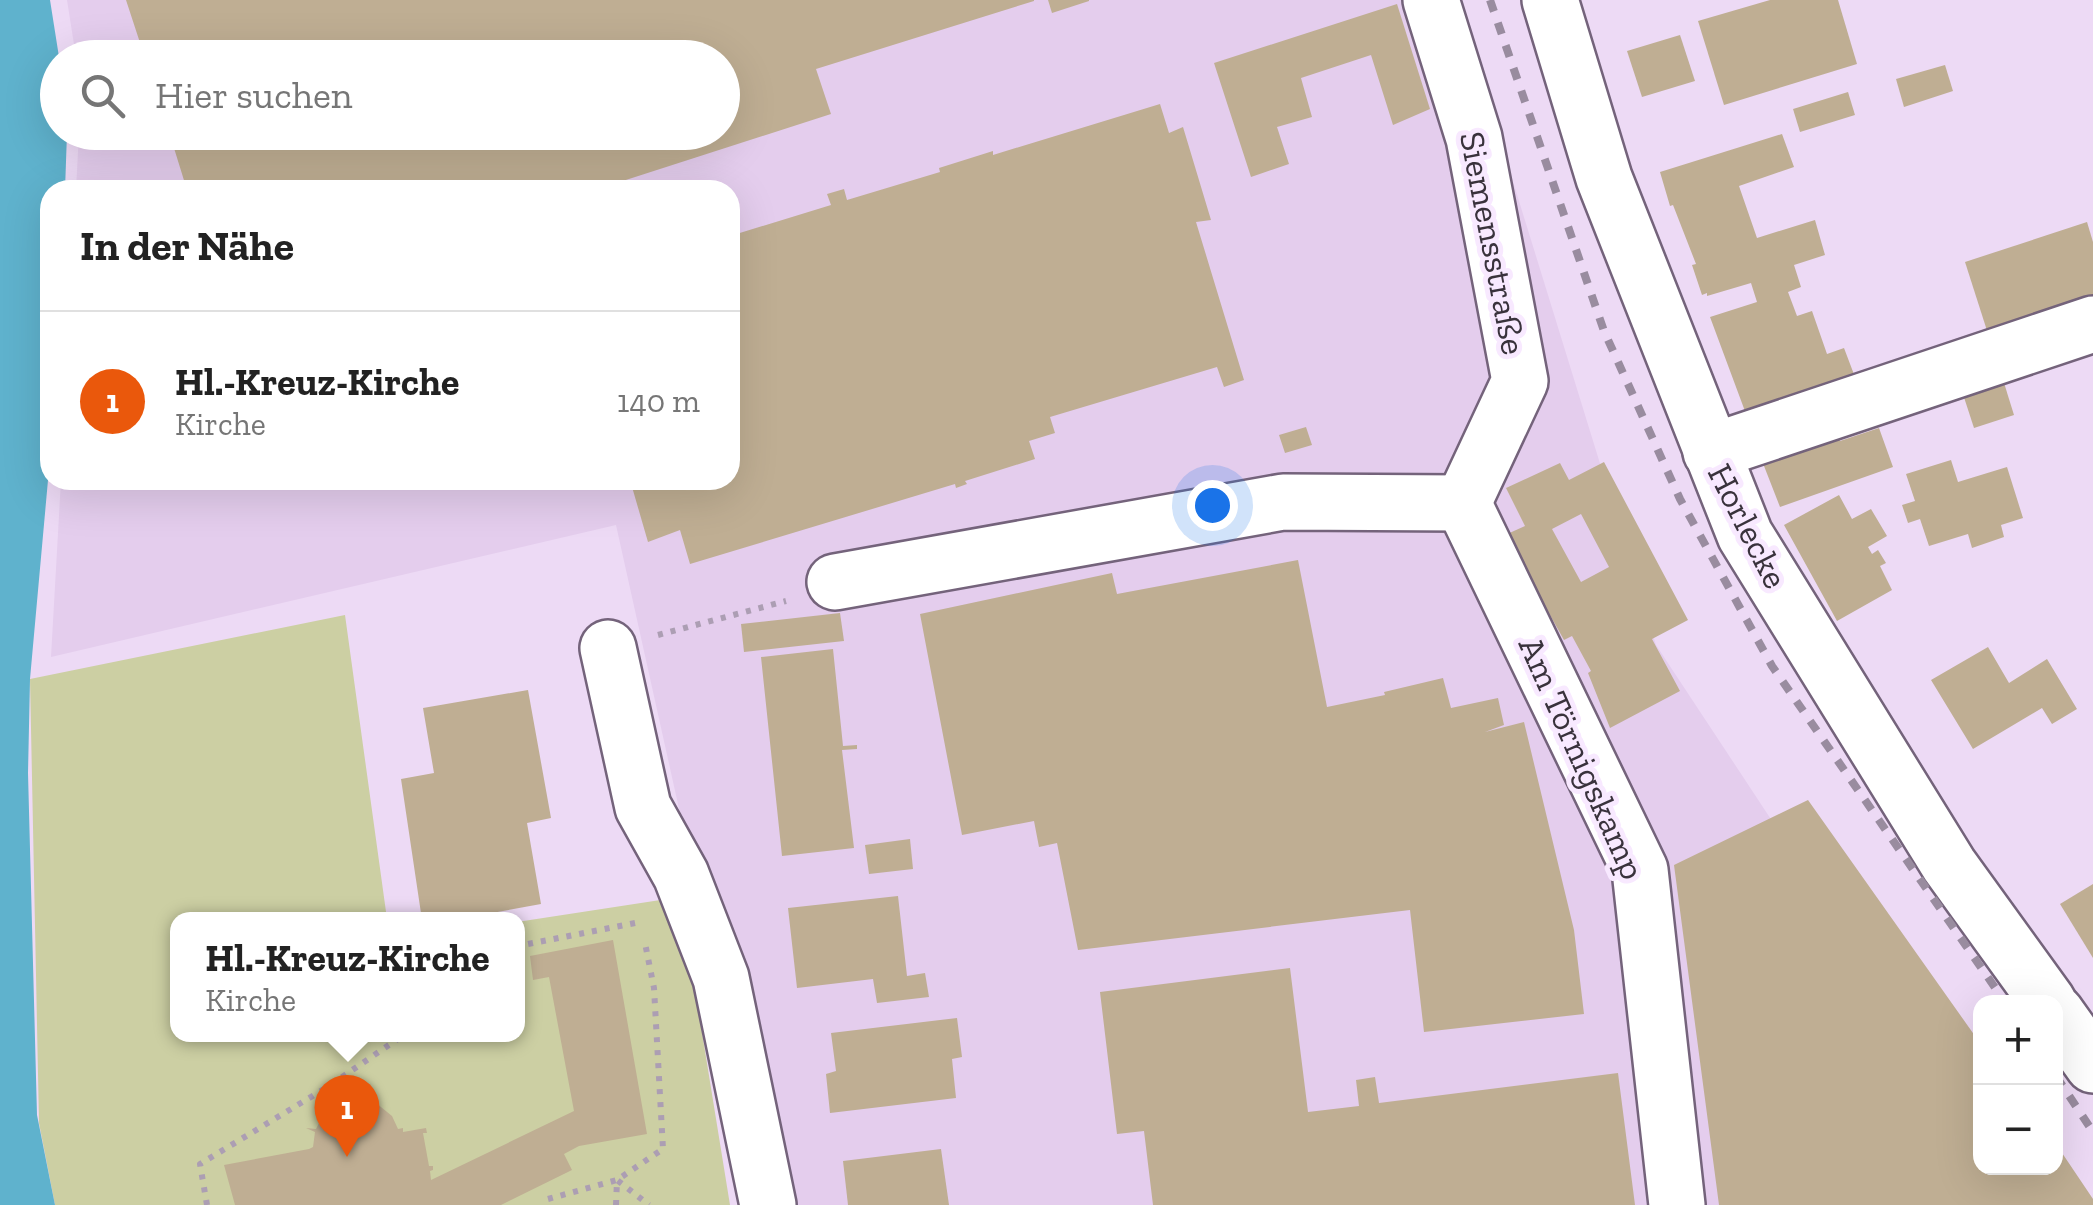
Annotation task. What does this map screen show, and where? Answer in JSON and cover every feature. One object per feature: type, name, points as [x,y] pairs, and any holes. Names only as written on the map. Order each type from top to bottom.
[{"type":"street","name":"Siemensstraße","points":[[1431,0],[1474,138],[1520,382],[1463,503]]},
{"type":"street","name":"Horlecke","points":[[1550,0],[1604,178],[1745,534],[1949,865],[2043,995]]},
{"type":"street","points":[[1712,452],[2093,324]]},
{"type":"street","points":[[835,582],[1283,502],[1463,503]]},
{"type":"street","name":"Am Törnigskamp","points":[[1463,503],[1640,870],[1677,1205]]},
{"type":"street","points":[[608,648],[644,807],[680,876],[721,978],[768,1205]]},
{"type":"street","points":[[2063,1024],[2093,1065]]},
{"type":"path","points":[[608,648],[808,595],[835,582]]},
{"type":"path","points":[[548,1199],[616,1180],[663,1149],[654,988],[641,922],[642,903]]},
{"type":"path","points":[[525,944],[641,922]]},
{"type":"path","points":[[207,1205],[200,1164],[393,1042]]},
{"type":"path","points":[[616,1180],[616,1205]]},
{"type":"path","points":[[616,1180],[649,1205]]},
{"type":"shaded area","points":[[67,0],[1457,0],[1656,645],[1973,1125],[1973,1175],[2006,1175],[2025,1205],[767,1205],[616,525],[51,657],[60,490],[740,490],[740,180],[77,180],[78,150],[740,150],[740,40],[73,40]]},
{"type":"green space","points":[[345,615],[386,912],[170,912],[170,1042],[525,1042],[525,921],[680,897],[730,1205],[55,1205],[39,1123],[30,679]]},
{"type":"water","points":[[0,0],[50,0],[56,40],[40,40],[40,150],[66,150],[65,180],[40,180],[40,490],[47,490],[30,679],[28,773],[37,1115],[55,1205],[0,1205]]},
{"type":"building","points":[[126,0],[1034,0],[816,69],[831,114],[740,143],[740,40],[139,40]]},
{"type":"building","points":[[1048,0],[1089,0],[1089,1],[1052,13]]},
{"type":"building","points":[[1770,0],[1838,0],[1857,64],[1724,105],[1698,21]]},
{"type":"building","points":[[1397,4],[1430,109],[1393,125],[1371,55],[1301,78],[1312,117],[1277,127],[1289,164],[1251,177],[1214,63]]},
{"type":"building","points":[[1680,35],[1695,81],[1642,97],[1627,51]]},
{"type":"building","points":[[1945,65],[1953,91],[1904,107],[1896,79]]},
{"type":"building","points":[[1848,92],[1855,115],[1800,132],[1793,109]]},
{"type":"building","points":[[1160,104],[1169,133],[1183,127],[1211,220],[1196,222],[1244,380],[1224,387],[1217,367],[1050,417],[1055,433],[1029,441],[1035,459],[965,481],[967,484],[956,488],[955,484],[690,564],[680,530],[648,542],[633,490],[740,490],[740,233],[831,205],[827,194],[844,189],[847,200],[940,172],[939,168],[993,151],[993,155]]},
{"type":"building","points":[[1782,134],[1794,167],[1739,186],[1757,238],[1815,220],[1825,255],[1794,265],[1801,287],[1788,292],[1797,316],[1812,311],[1827,354],[1844,348],[1858,385],[1749,422],[1710,317],[1757,302],[1751,283],[1702,295],[1692,265],[1696,264],[1673,205],[1670,206],[1660,172]]},
{"type":"building","points":[[175,150],[719,150],[626,180],[184,180]]},
{"type":"building","points":[[2087,222],[2093,242],[2093,307],[1990,340],[1965,262]]},
{"type":"building","points":[[2000,370],[2014,415],[1974,428],[1959,382]]},
{"type":"building","points":[[1834,422],[1840,441],[1879,428],[1893,467],[1780,507],[1757,448]]},
{"type":"building","points":[[1306,427],[1312,445],[1285,453],[1279,435]]},
{"type":"building","points":[[1951,460],[1958,482],[2007,467],[2023,518],[2001,525],[2004,537],[1972,548],[1968,534],[1929,546],[1920,519],[1908,523],[1902,505],[1915,501],[1906,474]]},
{"type":"building","points":[[1604,462],[1688,620],[1652,639],[1680,691],[1610,728],[1588,673],[1591,671],[1572,636],[1564,640],[1505,535],[1525,526],[1506,488],[1560,463],[1569,480]],"holes":[[[1581,514],[1609,567],[1581,582],[1552,529]]]},
{"type":"building","points":[[1839,495],[1852,519],[1871,509],[1887,536],[1868,547],[1872,554],[1878,550],[1886,563],[1880,566],[1892,590],[1837,621],[1784,525]]},
{"type":"building","points":[[1298,560],[1327,707],[1443,678],[1451,708],[1498,698],[1504,725],[1485,732],[1524,722],[1574,930],[1584,1014],[1424,1032],[1410,910],[1078,950],[1057,843],[1039,847],[1034,821],[962,835],[920,614],[1112,573],[1117,594]]},
{"type":"building","points":[[840,613],[844,641],[744,652],[741,624]]},
{"type":"building","points":[[1988,647],[2009,683],[2047,659],[2077,709],[2052,724],[2042,708],[1973,749],[1931,680]]},
{"type":"building","points":[[833,649],[843,746],[857,745],[857,749],[842,750],[854,848],[782,856],[761,657]]},
{"type":"building","points":[[528,690],[551,818],[527,823],[541,904],[497,912],[421,912],[401,779],[434,773],[423,708]]},
{"type":"building","points":[[1808,800],[1973,1033],[1973,1175],[2063,1175],[2063,1154],[2093,1199],[2093,1205],[1719,1205],[1674,865]]},
{"type":"building","points":[[910,839],[913,869],[869,874],[865,845]]},
{"type":"building","points":[[2093,884],[2093,958],[2060,904]]},
{"type":"building","points":[[898,896],[907,976],[925,973],[929,997],[877,1003],[873,979],[797,988],[788,908]]},
{"type":"building","points":[[613,940],[647,1134],[579,1146],[564,1154],[572,1170],[501,1205],[235,1205],[224,1165],[313,1147],[315,1132],[306,1128],[316,1129],[323,1115],[318,1107],[326,1113],[340,1103],[376,1103],[403,1132],[426,1128],[427,1133],[423,1133],[429,1166],[433,1166],[431,1180],[574,1111],[549,977],[533,980],[530,956]]},
{"type":"building","points":[[1290,968],[1308,1112],[1359,1106],[1356,1080],[1375,1077],[1379,1103],[1618,1073],[1635,1205],[1153,1205],[1144,1131],[1117,1134],[1100,992]]},
{"type":"building","points":[[957,1018],[962,1057],[952,1059],[956,1098],[830,1113],[826,1074],[836,1071],[831,1033]]},
{"type":"building","points":[[941,1149],[949,1205],[848,1205],[843,1161]]},
{"type":"railway","points":[[1490,0],[1604,331],[1680,499],[1772,666],[2000,995]]},
{"type":"railway","points":[[2062,1085],[2093,1132]]},
{"type":"place","name":"Hl.-Kreuz-Kirche","points":[[347,1157]]}]
